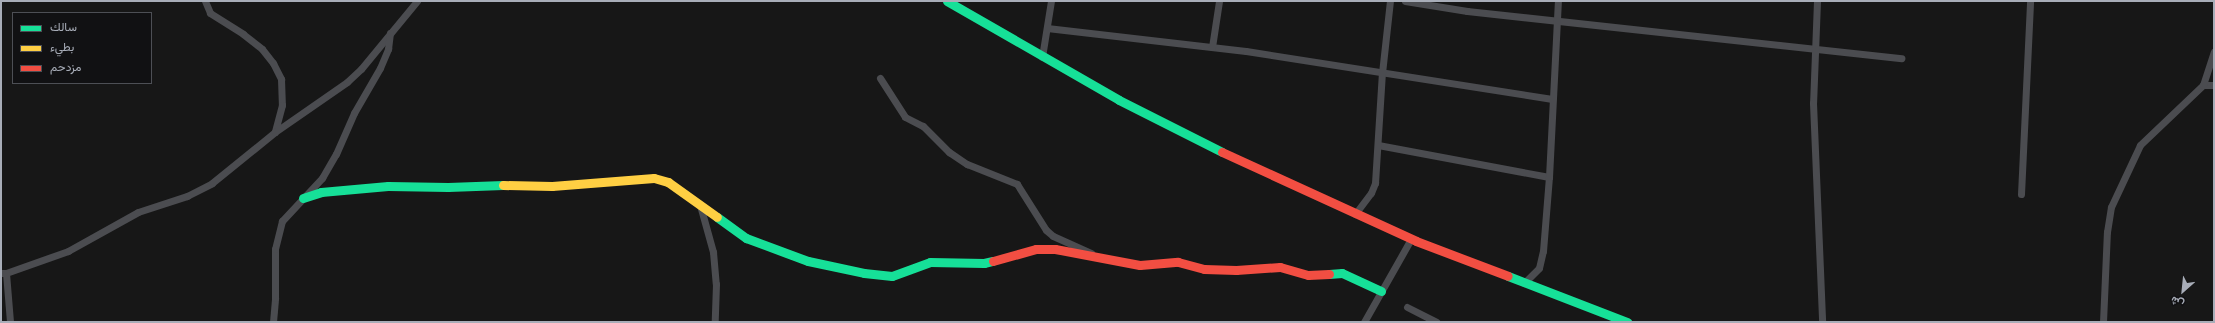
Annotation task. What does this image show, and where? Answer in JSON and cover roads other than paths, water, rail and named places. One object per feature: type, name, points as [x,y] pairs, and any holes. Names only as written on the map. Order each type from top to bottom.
[{"type":"street","points":[[205,1],[210,13],[243,34],[262,49],[273,63],[281,79],[282,105],[275,132]]},
{"type":"street","points":[[10,322],[4,273],[68,251],[138,212],[187,196],[212,183],[233,168],[275,132],[347,82],[361,69],[417,1]]},
{"type":"street","points":[[947,1],[1042,57],[1187,135],[1411,239],[1627,322]]},
{"type":"street","points":[[1042,57],[1051,1]]},
{"type":"street","points":[[1212,47],[1220,1]]},
{"type":"street","points":[[1355,214],[1371,193],[1375,183],[1382,73],[1390,1]]},
{"type":"street","points":[[1405,1],[1467,11],[1901,58]]},
{"type":"street","points":[[1524,283],[1536,272],[1542,260],[1549,177],[1558,1]]},
{"type":"street","points":[[1817,1],[1813,103],[1822,322]]},
{"type":"street","points":[[2021,194],[2030,1]]},
{"type":"street","points":[[1047,28],[1212,47],[1552,99]]},
{"type":"street","points":[[273,322],[275,298],[275,249],[278,231],[282,221],[322,178],[336,154],[354,113],[380,68],[388,49],[390,33]]},
{"type":"street","points":[[2103,322],[2107,232],[2111,207],[2140,145],[2203,85],[2214,52]]},
{"type":"street","points":[[880,78],[905,117],[920,124],[949,152],[967,164],[1017,184],[1046,230],[1053,236],[1095,256]]},
{"type":"street","points":[[2203,85],[2214,85]]},
{"type":"street","points":[[1378,145],[1549,177]]},
{"type":"street","points":[[303,198],[321,192],[388,186],[448,187],[519,184],[552,186],[654,178],[668,182],[746,238],[808,261],[878,275],[899,275],[930,262],[984,263],[1036,250],[1054,249],[1140,265],[1170,262],[1188,264],[1204,269],[1236,270],[1280,267],[1308,275],[1342,273],[1381,291]]},
{"type":"street","points":[[700,205],[712,252],[716,284],[715,322]]},
{"type":"street","points":[[1364,322],[1411,239]]},
{"type":"street","points":[[1407,307],[1436,322]]}]
